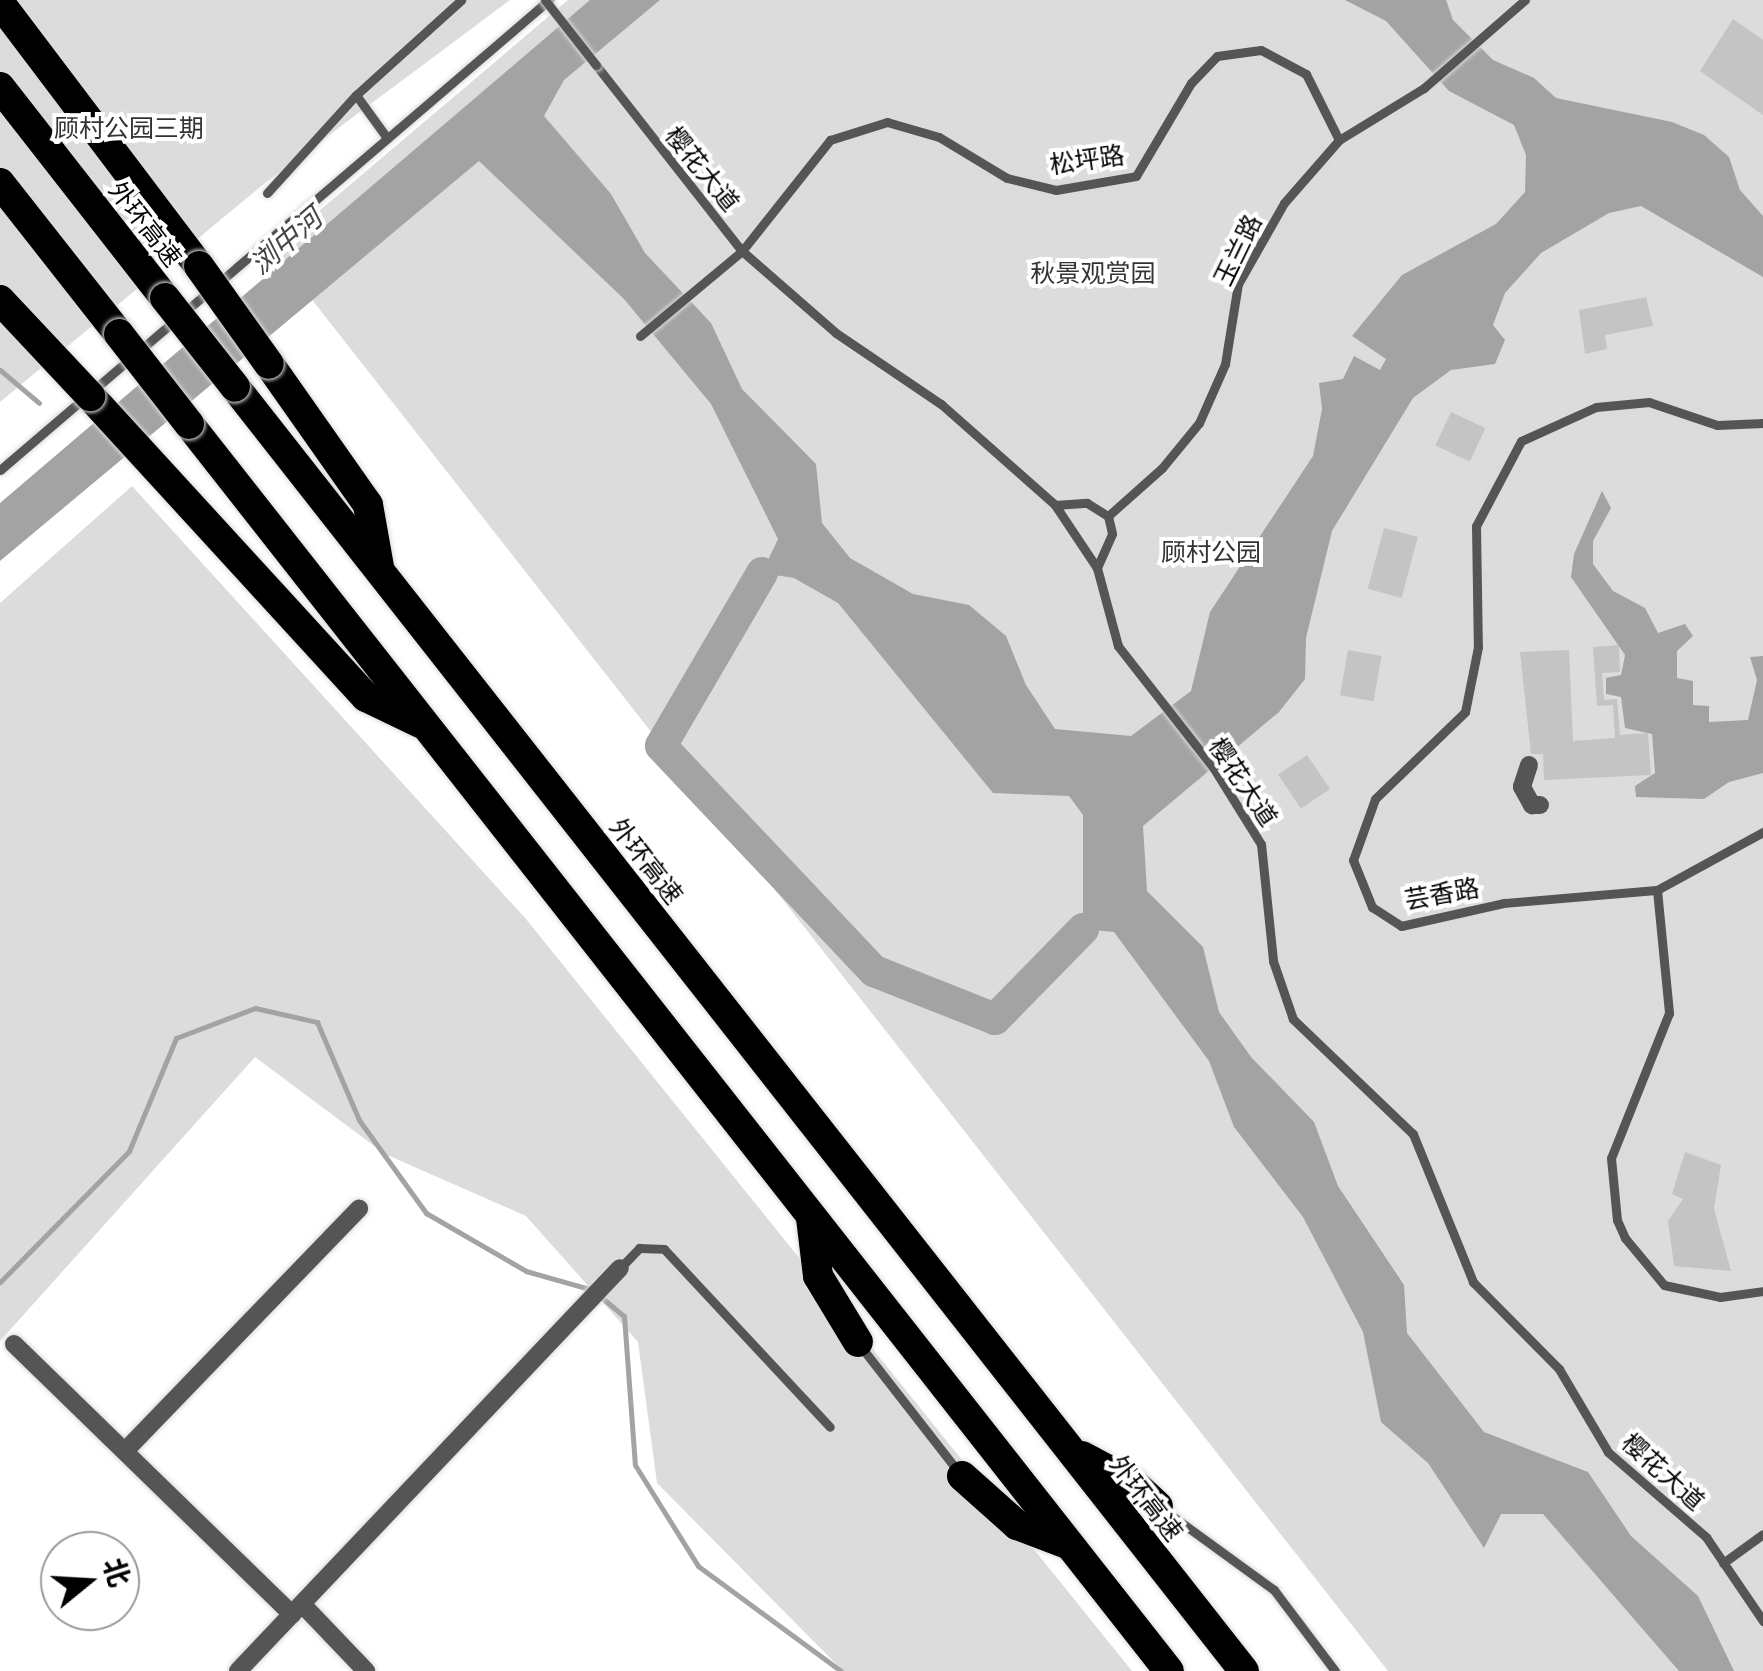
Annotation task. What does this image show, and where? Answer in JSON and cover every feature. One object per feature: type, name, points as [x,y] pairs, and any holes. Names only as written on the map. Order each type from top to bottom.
[{"type":"highway","points":[[0,2],[198,266],[368,505],[379,570]]},
{"type":"highway","name":"外环高速","points":[[0,88],[1244,1671]]},
{"type":"highway","points":[[0,183],[1169,1671]]},
{"type":"highway","points":[[0,300],[366,697],[427,727]]},
{"type":"highway","points":[[810,1215],[818,1276],[858,1342]]},
{"type":"highway","points":[[1071,1450],[1133,1483],[1158,1506]]},
{"type":"highway","points":[[962,1476],[1017,1525],[1070,1545]]},
{"type":"street","points":[[1529,765],[1522,787],[1532,804],[1540,805]]},
{"type":"street","points":[[125,1451],[359,1208]]},
{"type":"street","points":[[252,1662],[297,1609],[620,1268]]},
{"type":"street","points":[[14,1344],[366,1671]]},
{"type":"lane","points":[[267,193],[356,95],[461,0]]},
{"type":"lane","points":[[0,470],[547,0]]},
{"type":"lane","name":"樱花大道","points":[[547,0],[742,251],[836,333],[941,404],[1056,505],[1097,568],[1118,646],[1163,709],[1214,767],[1261,844],[1272,962],[1292,1019],[1413,1134],[1472,1282],[1559,1370],[1608,1452],[1706,1537],[1763,1622]]},
{"type":"lane","name":"玉兰路","points":[[1108,516],[1162,468],[1199,423],[1225,364],[1238,284],[1284,203],[1339,140],[1424,88],[1524,0]]},
{"type":"lane","name":"松坪路","points":[[640,336],[742,251],[830,140],[887,122],[939,137],[1006,178],[1056,190],[1136,176],[1191,83],[1217,56],[1262,50],[1306,74],[1339,140]]},
{"type":"lane","points":[[356,95],[387,138]]},
{"type":"lane","name":"芸香路","points":[[1656,890],[1504,903],[1401,926],[1372,907],[1354,860],[1375,799],[1465,712],[1478,647],[1476,526],[1521,441],[1596,407],[1649,402],[1717,426],[1763,423]]},
{"type":"lane","points":[[1056,505],[1087,502],[1108,516]]},
{"type":"lane","name":"樱花大道","points":[[1097,568],[1112,534],[1108,516]]},
{"type":"lane","points":[[1763,832],[1656,890],[1669,1012],[1611,1158],[1617,1220],[1624,1238],[1664,1285],[1720,1296],[1763,1291]]},
{"type":"lane","points":[[620,1268],[639,1248],[664,1249],[830,1427]]},
{"type":"lane","points":[[858,1342],[962,1476]]},
{"type":"lane","points":[[1158,1506],[1274,1590],[1335,1671]]},
{"type":"lane","points":[[1723,1563],[1763,1534]]},
{"type":"green space","name":"顾村公园三期","points":[[0,0],[510,0],[270,179],[0,402]]},
{"type":"green space","name":"顾村公园","points":[[568,0],[1763,0],[1763,1671],[1388,1671],[273,250]]},
{"type":"green space","points":[[132,486],[526,919],[1132,1671],[843,1671],[657,1483],[638,1342],[526,1216],[385,1154],[255,1057],[0,1341],[0,603]]},
{"type":"shaded area","points":[[590,0],[660,0],[564,80],[544,116],[611,194],[645,253],[711,323],[742,389],[816,464],[822,523],[850,558],[913,594],[969,605],[1006,636],[1026,685],[1055,729],[1131,736],[1191,691],[1210,612],[1313,456],[1322,409],[1319,383],[1343,379],[1354,356],[1380,370],[1386,359],[1352,336],[1402,275],[1496,224],[1525,192],[1526,155],[1514,125],[1449,91],[1386,21],[1345,0],[1446,0],[1453,20],[1493,60],[1534,78],[1556,98],[1672,122],[1704,135],[1729,157],[1740,190],[1763,216],[1763,277],[1641,206],[1609,213],[1541,253],[1505,293],[1493,325],[1505,340],[1495,364],[1451,370],[1413,398],[1332,531],[1306,638],[1305,679],[1279,712],[1143,826],[1147,891],[1203,947],[1219,1012],[1251,1057],[1314,1122],[1338,1186],[1404,1285],[1407,1333],[1484,1432],[1588,1472],[1631,1536],[1698,1596],[1734,1671],[1679,1671],[1543,1514],[1501,1514],[1484,1548],[1428,1463],[1381,1422],[1363,1332],[1303,1217],[1234,1127],[1209,1061],[1114,932],[1083,929],[1083,815],[1069,796],[993,793],[838,603],[794,578],[762,573],[778,539],[711,404],[624,299],[479,161],[0,561],[0,503]]},
{"type":"shaded area","points":[[1602,491],[1611,508],[1593,541],[1593,564],[1613,591],[1645,608],[1658,633],[1685,624],[1693,636],[1677,651],[1677,678],[1693,681],[1693,705],[1709,706],[1709,722],[1748,720],[1757,680],[1750,657],[1763,656],[1763,773],[1729,782],[1704,799],[1636,797],[1635,786],[1655,773],[1652,734],[1625,728],[1621,697],[1606,694],[1606,678],[1621,675],[1625,655],[1571,577],[1574,554]]},
{"type":"building","points":[[1733,19],[1763,40],[1763,115],[1700,71]]},
{"type":"building","points":[[1646,297],[1653,326],[1605,335],[1607,349],[1585,354],[1579,310]]},
{"type":"building","points":[[1451,412],[1485,428],[1470,462],[1435,446]]},
{"type":"building","points":[[1384,528],[1418,537],[1402,598],[1368,589]]},
{"type":"building","points":[[1619,645],[1620,672],[1602,673],[1604,700],[1617,699],[1620,735],[1648,733],[1651,775],[1544,780],[1543,754],[1531,754],[1520,652],[1569,650],[1573,741],[1615,738],[1613,705],[1597,706],[1593,647]]},
{"type":"building","points":[[1348,650],[1381,656],[1373,701],[1340,695]]},
{"type":"building","points":[[1307,755],[1330,789],[1301,809],[1278,775]]},
{"type":"building","points":[[1685,1152],[1721,1165],[1714,1209],[1731,1271],[1674,1266],[1668,1221],[1683,1199],[1672,1194]]},
{"type":"waterway","points":[[0,370],[39,403]]},
{"type":"waterway","points":[[762,573],[661,746],[874,971],[995,1019],[1083,929]]},
{"type":"waterway","points":[[0,1282],[129,1151],[176,1038],[255,1008],[317,1022],[359,1120],[426,1213],[526,1271],[593,1290]]},
{"type":"waterway","points":[[601,1297],[624,1316],[635,1465],[698,1566],[841,1671]]},
{"type":"water label","name":"浏中河","points":[[286,241]]},
{"type":"park label","name":"秋景观赏园","points":[[1093,273]]}]
